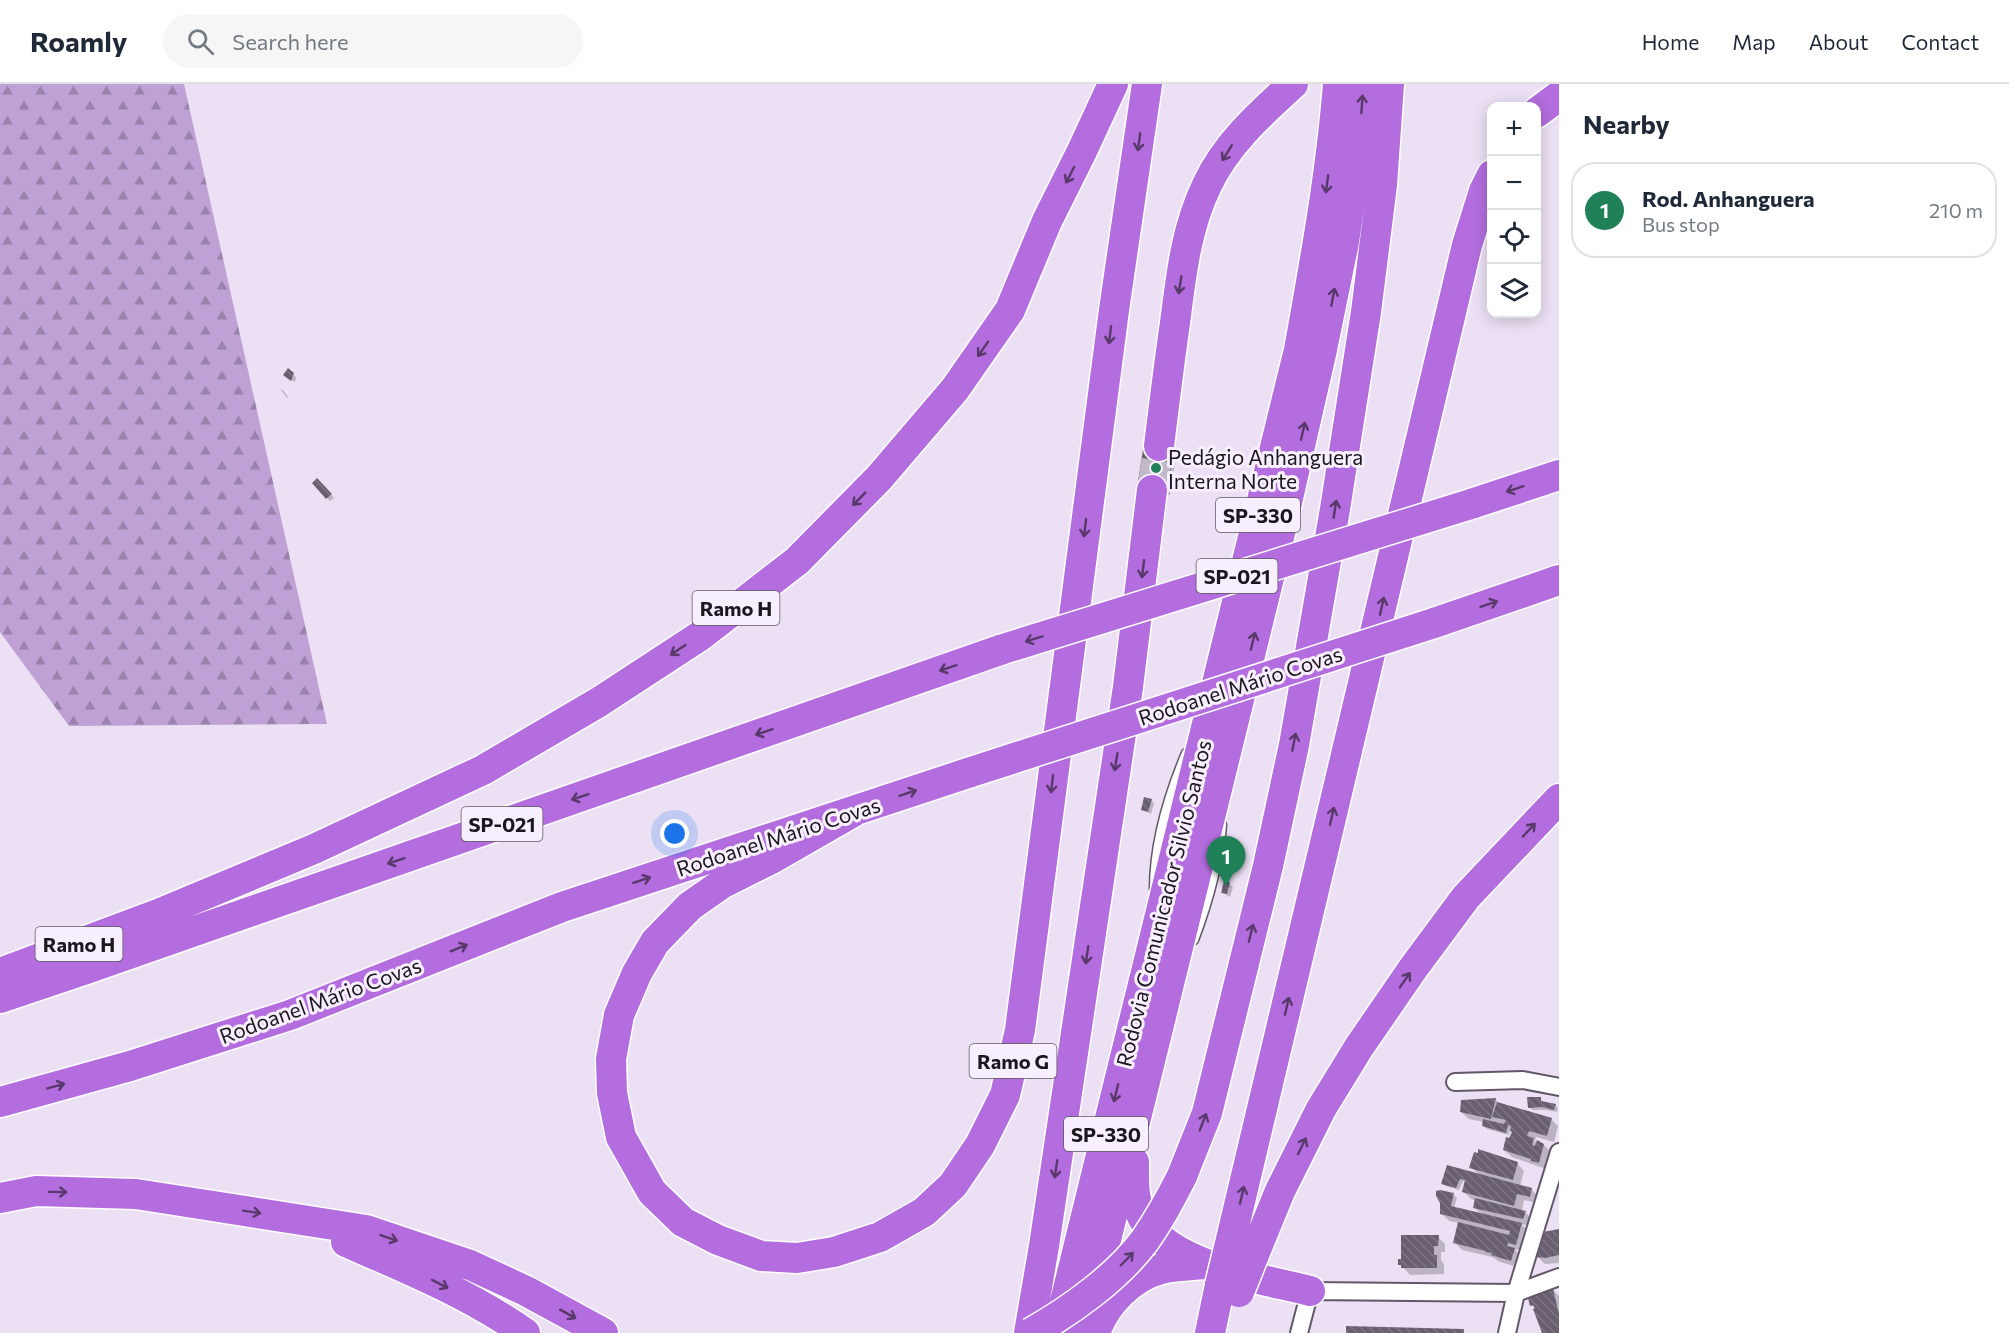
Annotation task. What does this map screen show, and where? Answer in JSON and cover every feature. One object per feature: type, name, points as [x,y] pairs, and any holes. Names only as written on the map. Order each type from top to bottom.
[{"type":"highway","name":"Ramo H","points":[[0,973],[158,914],[314,849],[483,770],[599,702],[700,636],[797,561],[879,478],[955,389],[1010,310],[1047,221],[1113,84]]},
{"type":"highway","name":"Ramo G","points":[[853,812],[773,858],[723,883],[690,906],[655,942],[637,973],[619,1015],[611,1059],[612,1093],[621,1137],[652,1192],[683,1222],[718,1240],[761,1256],[797,1258],[834,1252],[880,1237],[924,1212],[953,1185],[980,1145],[1005,1095],[1020,1030],[1114,310],[1147,84]]},
{"type":"highway","points":[[1159,446],[1179,287],[1190,228],[1207,183],[1233,144],[1265,109],[1293,84]]},
{"type":"highway","name":"Rodovia Comunicador Silvio Santos","points":[[1058,1333],[1154,913],[1218,682],[1299,350],[1319,237],[1335,127],[1338,84]]},
{"type":"highway","name":"Rodovia Comunicador Silvio Santos","points":[[1083,1333],[1280,533],[1321,354],[1344,242],[1360,130],[1364,84]]},
{"type":"highway","points":[[1030,1333],[1064,1314],[1113,1274],[1143,1242],[1165,1209],[1182,1176],[1207,1113],[1268,866],[1294,745],[1366,312],[1382,185],[1389,84]]},
{"type":"highway","points":[[1541,109],[1559,96]]},
{"type":"highway","points":[[1210,1333],[1229,1270],[1464,256],[1487,184]]},
{"type":"highway","name":"SP-021","points":[[0,998],[89,969],[1003,648],[1559,475]]},
{"type":"highway","points":[[1030,1333],[1128,687],[1152,490]]},
{"type":"highway","name":"Rodoanel Mário Covas","points":[[0,1102],[130,1066],[290,1015],[562,906],[1434,623],[1559,580]]},
{"type":"highway","points":[[1223,1333],[1229,1270],[1280,1191],[1315,1119],[1359,1047],[1466,897],[1559,800]]},
{"type":"highway","points":[[1135,1120],[1136,1199],[1140,1214],[1164,1244],[1229,1270],[1310,1292]]},
{"type":"highway","points":[[0,1197],[36,1191],[136,1194],[366,1230],[470,1266],[526,1291],[603,1333]]},
{"type":"highway","points":[[291,1218],[438,1282],[499,1315],[525,1333]]},
{"type":"highway","points":[[1095,1333],[1114,1299],[1137,1278],[1162,1268],[1229,1270]]},
{"type":"street","points":[[1455,1082],[1523,1080],[1559,1087]]},
{"type":"street","points":[[1507,1333],[1516,1293],[1559,1152]]},
{"type":"street","points":[[1299,1333],[1310,1292],[1516,1293],[1559,1277]]},
{"type":"lane","points":[[1195,734],[1218,682]]},
{"type":"lane","points":[[1154,913],[1156,853],[1175,781],[1190,745]]},
{"type":"lane","points":[[1223,803],[1224,759]]},
{"type":"lane","points":[[1190,949],[1214,878],[1221,844],[1222,814]]},
{"type":"lane","points":[[1165,1003],[1183,966]]},
{"type":"green space","points":[[0,84],[184,84],[327,724],[69,726],[0,632]]},
{"type":"building","points":[[288,368],[294,373],[291,381],[283,375]]},
{"type":"building","name":"Pedágio Anhanguera Interna Norte","points":[[1144,443],[1174,448],[1168,492],[1137,488]]},
{"type":"building","points":[[317,478],[332,494],[326,499],[312,483]]},
{"type":"building","points":[[1144,797],[1152,799],[1148,812],[1141,810]]},
{"type":"building","points":[[1224,881],[1230,882],[1227,894],[1221,893]]},
{"type":"building","points":[[1527,1097],[1541,1097],[1541,1101],[1556,1104],[1554,1110],[1542,1107],[1528,1108]]},
{"type":"building","points":[[1496,1098],[1491,1119],[1460,1112],[1461,1100]]},
{"type":"building","points":[[1497,1102],[1552,1118],[1547,1136],[1529,1131],[1527,1136],[1534,1138],[1532,1145],[1535,1146],[1537,1140],[1544,1144],[1539,1163],[1503,1150],[1506,1137],[1509,1138],[1512,1132],[1510,1131],[1511,1126],[1508,1125],[1506,1133],[1482,1126],[1483,1119],[1504,1124],[1506,1120],[1492,1117]]},
{"type":"building","points":[[1478,1149],[1518,1162],[1513,1180],[1469,1168],[1474,1152],[1478,1153]]},
{"type":"building","points":[[1447,1165],[1532,1188],[1530,1197],[1517,1194],[1514,1206],[1462,1192],[1465,1180],[1460,1179],[1456,1188],[1441,1184]]},
{"type":"building","points":[[1436,1191],[1454,1193],[1451,1206],[1522,1223],[1516,1245],[1508,1243],[1507,1246],[1515,1248],[1511,1261],[1491,1255],[1492,1253],[1486,1251],[1453,1243],[1458,1222],[1509,1235],[1510,1231],[1440,1214],[1440,1203]]},
{"type":"building","points":[[1475,1198],[1526,1211],[1523,1219],[1473,1208]]},
{"type":"building","points":[[1559,1229],[1559,1255],[1536,1257],[1543,1232]]},
{"type":"building","points":[[1401,1235],[1439,1235],[1438,1246],[1434,1246],[1437,1268],[1401,1268],[1401,1265],[1398,1265],[1398,1259],[1401,1259]]},
{"type":"building","points":[[1553,1289],[1559,1314],[1559,1333],[1542,1333],[1533,1309],[1535,1308],[1533,1305],[1530,1306],[1528,1298]]},
{"type":"building","points":[[1346,1326],[1464,1329],[1464,1333],[1346,1333]]},
{"type":"tunnel","points":[[1152,490],[1159,446]]},
{"type":"place","name":"Pedágio Anhanguera Interna Norte","points":[[1156,468]]},
{"type":"place","name":"Rod. Anhanguera","points":[[1226,886]]}]
